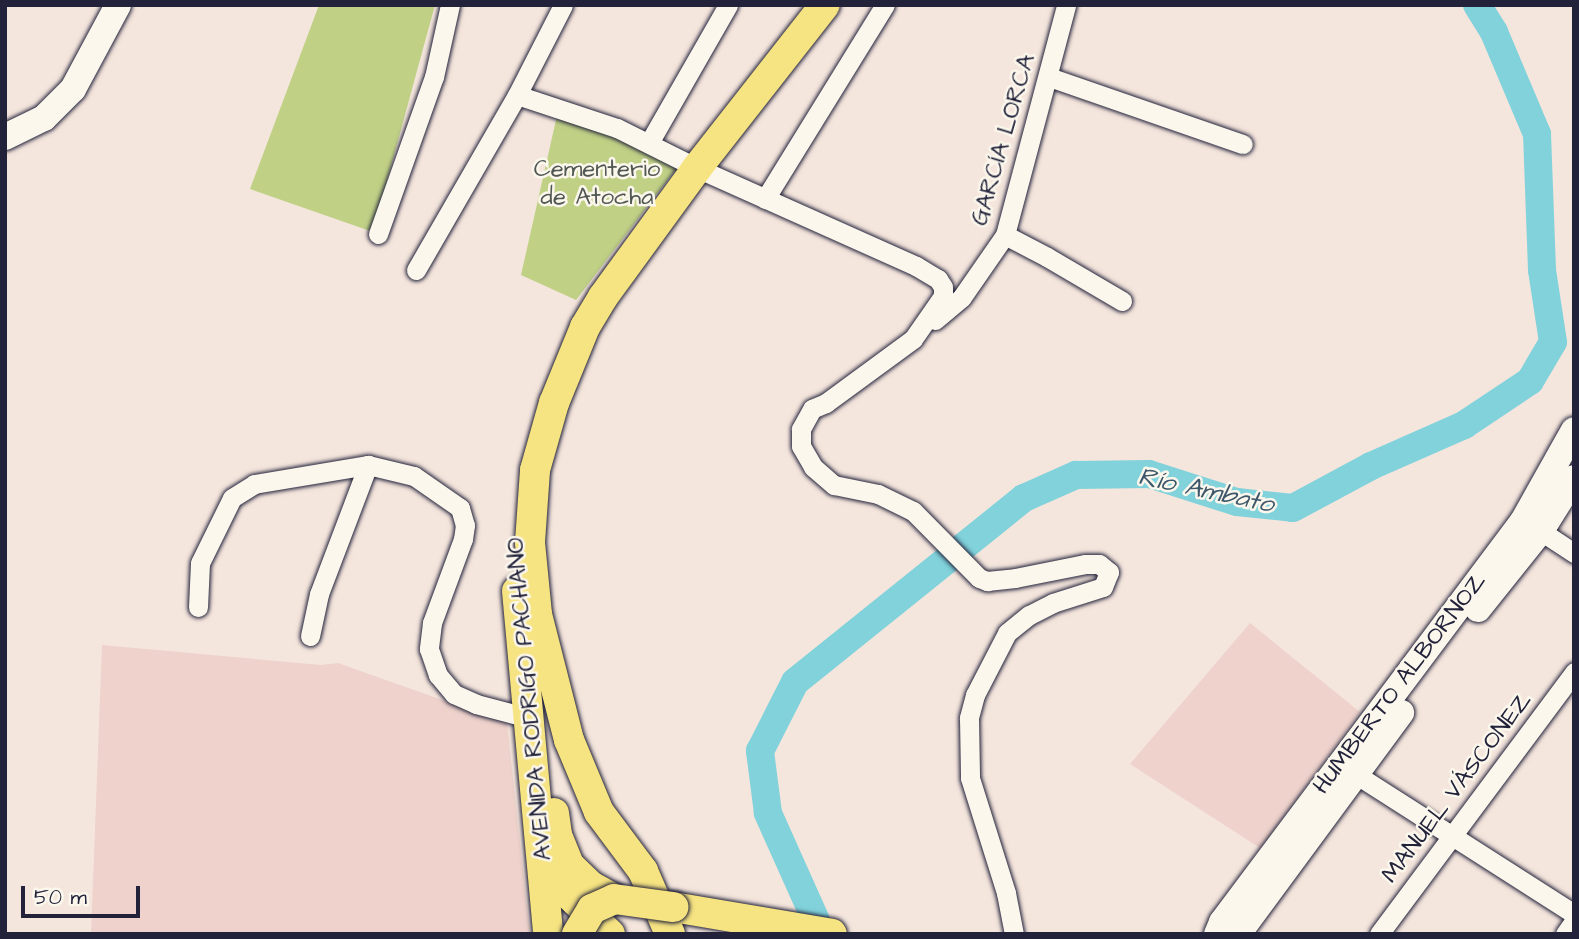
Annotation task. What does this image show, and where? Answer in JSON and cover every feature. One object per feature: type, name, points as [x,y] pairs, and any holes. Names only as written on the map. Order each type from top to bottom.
[{"type":"main road","points":[[5,137],[44,118],[73,89],[118,5]]},
{"type":"main road","name":"AVENIDA RODRIGO PACHANO","points":[[544,648],[537,614],[530,542],[535,470],[554,403],[585,327],[603,297],[690,165],[806,5]]},
{"type":"main road","name":"AVENIDA RODRIGO PACHANO","points":[[548,934],[515,563],[516,507],[525,452],[537,406],[576,317],[602,276],[690,165],[825,5]]},
{"type":"main road","name":"HUMBERTO ALBORNOZ","points":[[1532,525],[1574,430]]},
{"type":"main road","name":"HUMBERTO ALBORNOZ","points":[[1217,934],[1222,922],[1347,769],[1532,525],[1574,478]]},
{"type":"main road","points":[[544,648],[547,751],[557,835],[569,865],[591,886],[614,899],[671,921]]},
{"type":"main road","points":[[544,648],[569,740],[599,812],[643,870],[671,921]]},
{"type":"main road","name":"HUMBERTO ALBORNOZ","points":[[1238,934],[1347,769]]},
{"type":"main road","points":[[542,844],[563,888],[610,934]]},
{"type":"main road","points":[[577,934],[592,909],[614,899]]},
{"type":"main road","points":[[585,934],[594,919],[615,908],[671,921],[832,934]]},
{"type":"street","points":[[379,234],[434,77],[450,5]]},
{"type":"street","points":[[416,270],[517,95],[563,5]]},
{"type":"street","points":[[649,143],[728,5]]},
{"type":"street","points":[[765,199],[885,5]]},
{"type":"street","name":"GARCÍA LORCA","points":[[913,339],[962,297],[1005,235],[1066,5]]},
{"type":"street","points":[[1049,77],[1243,144]]},
{"type":"street","points":[[517,95],[584,115],[649,143],[690,165],[937,279],[943,287],[943,296],[913,339],[826,403],[812,409],[801,429],[801,446],[813,467],[834,485],[878,494],[901,503],[921,518],[971,571],[987,581],[1085,565],[1099,564],[1109,572],[1103,587],[1053,603],[1029,615],[1007,633],[975,695],[969,718],[970,778],[1000,871],[1014,934]]},
{"type":"street","points":[[1005,235],[1122,302]]},
{"type":"street","points":[[198,607],[200,563],[232,498],[254,484],[368,465],[414,475],[460,508],[465,525],[463,539],[432,623],[429,649],[438,675],[454,694],[476,704],[529,718]]},
{"type":"street","points":[[310,636],[319,594],[368,465]]},
{"type":"street","points":[[1532,525],[1574,553]]},
{"type":"street","name":"MANUEL VÁSCONEZ","points":[[1379,934],[1574,672]]},
{"type":"street","points":[[1347,769],[1574,914]]},
{"type":"street","points":[[1565,934],[1574,921]]},
{"type":"shaded area","points":[[1250,623],[1360,712],[1260,848],[1130,764]]},
{"type":"shaded area","points":[[102,645],[321,665],[338,663],[507,723],[530,934],[91,934]]},
{"type":"green space","points":[[319,5],[435,5],[373,232],[250,189]]},
{"type":"green space","name":"Cementerio de Atocha","points":[[558,111],[682,161],[576,300],[521,275]]},
{"type":"waterway","name":"Río Ambato","points":[[822,934],[768,813],[760,751],[795,682],[1024,498],[1076,475],[1149,474],[1237,502],[1293,508],[1371,466],[1464,425],[1530,381],[1553,342],[1542,270],[1537,134],[1494,32],[1477,5]]}]
